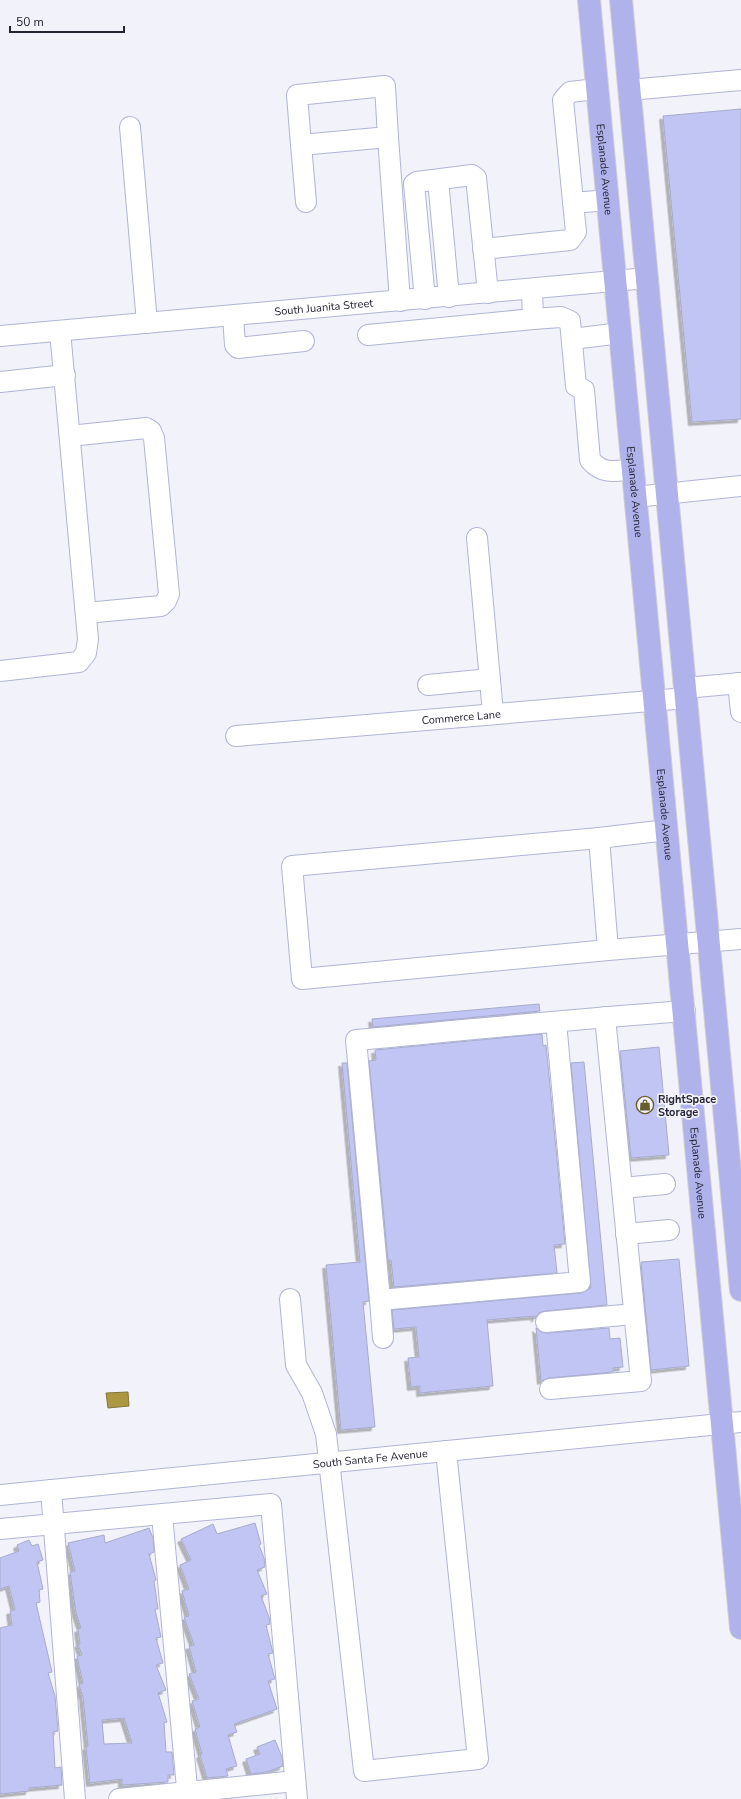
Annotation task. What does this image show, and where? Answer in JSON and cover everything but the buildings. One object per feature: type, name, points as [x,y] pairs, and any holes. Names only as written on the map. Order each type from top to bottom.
[{"type":"main road","name":"Esplanade Avenue","points":[[589,0],[694,1110],[732,1423],[741,1628]]},
{"type":"main road","points":[[621,0],[741,1290]]},
{"type":"main road","points":[[694,1110],[724,1108]]},
{"type":"street","points":[[629,90],[741,80]]},
{"type":"street","points":[[306,202],[297,95],[385,86],[400,301]]},
{"type":"street","points":[[483,249],[570,240],[576,232],[563,100],[570,92],[597,89]]},
{"type":"street","points":[[130,127],[147,324]]},
{"type":"street","points":[[301,145],[388,137]]},
{"type":"street","points":[[425,299],[414,184],[417,182],[472,175],[476,178],[488,294]]},
{"type":"street","points":[[438,180],[449,297]]},
{"type":"street","points":[[573,203],[608,200]]},
{"type":"street","points":[[397,242],[419,240]]},
{"type":"street","name":"South Juanita Street","points":[[0,336],[488,294],[647,278]]},
{"type":"street","points":[[532,290],[533,319]]},
{"type":"street","points":[[233,316],[235,345],[238,348],[304,341]]},
{"type":"street","points":[[368,335],[561,317],[570,321],[576,386],[584,390],[590,460],[596,467],[606,472],[633,469]]},
{"type":"street","points":[[0,671],[79,662],[86,653],[88,639],[86,613],[60,331]]},
{"type":"street","points":[[572,339],[621,333]]},
{"type":"street","points":[[0,382],[65,375]]},
{"type":"street","points":[[70,436],[146,428],[151,431],[154,438],[169,594],[166,601],[161,606],[86,613]]},
{"type":"street","points":[[636,497],[741,486]]},
{"type":"street","points":[[477,538],[493,714]]},
{"type":"street","points":[[428,685],[490,679]]},
{"type":"street","points":[[740,683],[741,712]]},
{"type":"street","name":"Commerce Lane","points":[[236,736],[655,700],[740,683]]},
{"type":"street","points":[[668,830],[599,838],[292,866],[302,979],[741,938]]},
{"type":"street","points":[[599,838],[608,950]]},
{"type":"street","points":[[383,1338],[356,1040],[605,1017],[685,1012]]},
{"type":"street","points":[[550,1390],[640,1381],[605,1017]]},
{"type":"street","points":[[380,1300],[580,1282],[556,1022]]},
{"type":"street","points":[[622,1188],[665,1184]]},
{"type":"street","points":[[626,1234],[669,1230]]},
{"type":"street","points":[[290,1299],[296,1365],[312,1393],[326,1434],[364,1770],[478,1759],[446,1451]]},
{"type":"street","points":[[546,1322],[634,1314]]},
{"type":"street","name":"South Santa Fe Avenue","points":[[0,1495],[732,1423]]},
{"type":"street","points":[[51,1490],[55,1525],[75,1799]]},
{"type":"street","points":[[0,1529],[271,1504],[296,1790],[119,1799]]},
{"type":"street","points":[[162,1515],[188,1796]]},
{"type":"shaded area","points":[[128,1392],[129,1406],[108,1408],[106,1393]]},
{"type":"place","name":"RightSpace Storage","points":[[645,1105]]}]
